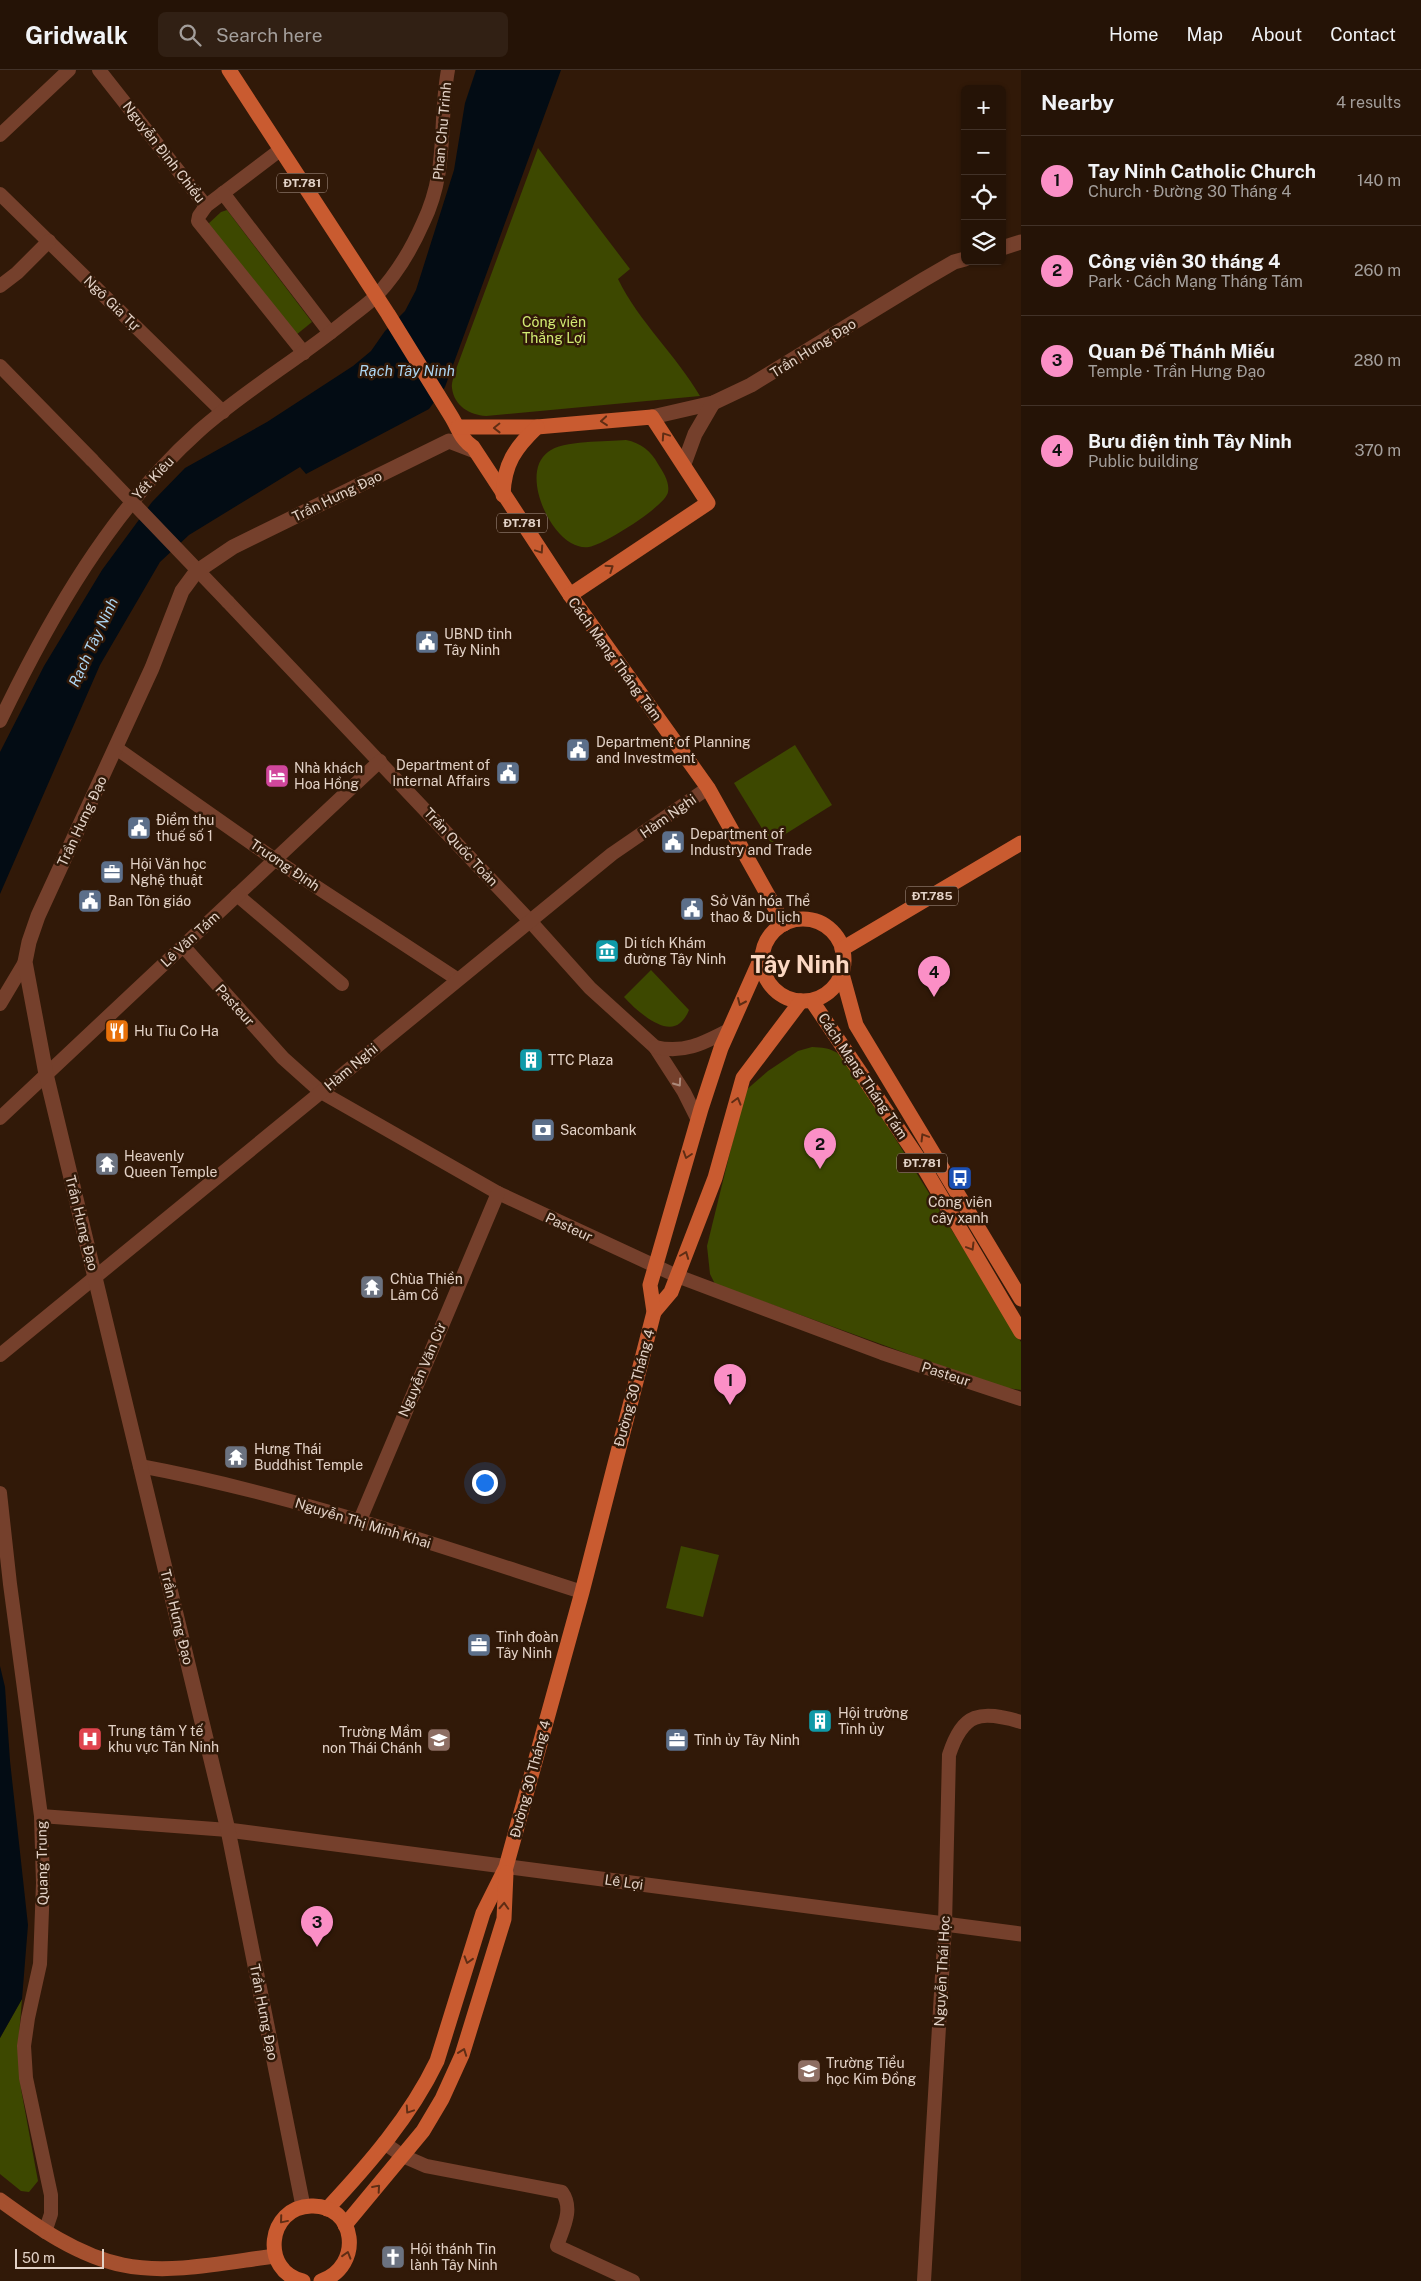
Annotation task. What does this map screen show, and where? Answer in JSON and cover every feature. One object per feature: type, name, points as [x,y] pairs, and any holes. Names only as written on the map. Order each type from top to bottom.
[{"type":"main road","name":"ĐT.781","points":[[229,70],[376,295],[455,422]]},
{"type":"main road","name":"Trần Hưng Đạo","points":[[455,422],[537,427],[652,417]]},
{"type":"main road","points":[[570,595],[708,503],[652,417]]},
{"type":"main road","name":"Cách Mạng Tháng Tám","points":[[455,422],[472,441],[474,449],[503,495],[570,595],[708,788],[784,924]]},
{"type":"main road","points":[[503,495],[504,476],[509,462],[525,439],[537,427]]},
{"type":"main road","name":"ĐT.785","points":[[842,949],[1021,843]]},
{"type":"main road","points":[[796,919],[808,919],[819,922],[829,928],[837,938],[842,949],[844,961],[842,974],[829,992],[806,1001],[781,995],[772,988],[766,978],[761,958],[769,937],[776,929],[796,919]]},
{"type":"main road","name":"Đường 30 Tháng 4","points":[[327,2209],[411,2109],[437,2061],[483,1913],[506,1867],[582,1592],[654,1312],[650,1285],[655,1267],[721,1048],[761,958]]},
{"type":"main road","name":"Cách Mạng Tháng Tám","points":[[842,974],[856,1025],[1021,1299]]},
{"type":"main road","name":"Cách Mạng Tháng Tám","points":[[806,1001],[920,1161],[1021,1332]]},
{"type":"main road","name":"Đường 30 Tháng 4","points":[[654,1312],[668,1297],[715,1178],[743,1078],[806,1001]]},
{"type":"main road","points":[[345,2225],[404,2156],[423,2131],[442,2099],[462,2054],[504,1919],[506,1867]]},
{"type":"main road","points":[[2,2203],[45,2232],[87,2254],[124,2266],[177,2268],[275,2256]]},
{"type":"main road","points":[[303,2281],[288,2274],[280,2266],[275,2256],[273,2243],[275,2231],[291,2211],[303,2206],[313,2205],[327,2209],[341,2219],[350,2240],[350,2252],[346,2262],[339,2271],[327,2280]]},
{"type":"street","points":[[0,135],[69,70]]},
{"type":"street","name":"Nguyễn Đình Chiểu","points":[[99,70],[206,206],[199,216],[201,225],[304,353]]},
{"type":"street","name":"Phan Chu Trinh","points":[[376,295],[414,241],[437,190],[442,161],[443,109],[448,70]]},
{"type":"street","points":[[206,206],[280,150]]},
{"type":"street","name":"Nguyễn Đình Chiểu","points":[[223,193],[330,333]]},
{"type":"street","name":"Ngô Gia Tự","points":[[0,194],[223,412]]},
{"type":"street","points":[[0,286],[17,273],[49,241]]},
{"type":"street","points":[[1006,247],[1021,242]]},
{"type":"street","name":"Trần Hưng Đạo","points":[[652,417],[713,403],[751,385],[923,280],[954,262],[961,260]]},
{"type":"street","name":"Yết Kiêu","points":[[0,721],[56,615],[95,550],[120,516],[162,467],[223,412],[304,353],[376,295]]},
{"type":"street","name":"Trần Quốc Toản","points":[[0,366],[380,761],[590,988],[655,1047],[684,1092],[698,1120]]},
{"type":"street","points":[[684,464],[695,434],[713,403]]},
{"type":"street","points":[[455,422],[449,441],[474,449]]},
{"type":"street","name":"Trần Hưng Đạo","points":[[303,2206],[228,1830],[46,1074],[25,962],[29,942],[38,916],[152,668],[182,591],[196,572],[233,547],[449,441]]},
{"type":"street","name":"Trương Định","points":[[116,748],[274,859],[457,979]]},
{"type":"street","name":"Lê Văn Tám","points":[[0,1118],[380,761]]},
{"type":"street","name":"Hàm Nghi","points":[[0,1355],[612,854],[708,788]]},
{"type":"street","points":[[237,895],[342,984]]},
{"type":"street","name":"Pasteur","points":[[183,946],[283,1058],[321,1092],[498,1193],[677,1276],[882,1353],[1021,1399]]},
{"type":"street","points":[[0,1004],[25,962]]},
{"type":"street","points":[[655,1047],[670,1050],[692,1048],[729,1030]]},
{"type":"street","name":"Nguyễn Văn Cừ","points":[[360,1520],[498,1193]]},
{"type":"street","name":"Nguyễn Thị Minh Khai","points":[[140,1466],[206,1478],[360,1520],[582,1592]]},
{"type":"street","name":"Quang Trung","points":[[0,1493],[10,1584],[41,1816],[43,1883],[40,1964],[24,2046],[26,2078],[50,2195],[51,2214],[45,2232]]},
{"type":"street","name":"Nguyễn Thái Học","points":[[924,2281],[945,1925],[948,1763],[954,1741],[960,1730],[969,1721],[983,1715],[1001,1716],[1021,1722]]},
{"type":"street","points":[[41,1816],[228,1830]]},
{"type":"street","name":"Lê Lợi","points":[[228,1830],[1021,1934]]},
{"type":"street","points":[[384,2143],[404,2156],[426,2166],[562,2192],[568,2200],[568,2208],[557,2246],[633,2281]]},
{"type":"green space","name":"Công viên Thắng Lợi","points":[[538,148],[630,269],[618,279],[636,310],[680,366],[700,396],[486,416],[474,414],[459,405],[453,394],[452,386],[455,372]]},
{"type":"green space","points":[[227,210],[312,322],[296,335],[207,225],[221,212]]},
{"type":"green space","points":[[626,440],[641,445],[652,455],[666,477],[668,492],[665,498],[646,515],[607,540],[589,547],[571,543],[553,526],[540,500],[537,473],[540,461],[548,452],[564,445]]},
{"type":"green space","points":[[795,745],[832,805],[771,843],[734,783]]},
{"type":"green space","points":[[651,970],[689,1010],[680,1023],[673,1026],[658,1024],[642,1014],[624,997]]},
{"type":"green space","points":[[812,1047],[834,1051],[851,1067],[1021,1342],[1021,1390],[999,1387],[715,1284],[710,1274],[707,1246],[745,1091],[768,1071],[798,1051]]},
{"type":"green space","points":[[681,1546],[719,1555],[703,1617],[666,1608]]},
{"type":"green space","points":[[22,1999],[18,2047],[21,2089],[38,2181],[29,2192],[21,2191],[0,2174],[0,2038]]},
{"type":"water","name":"Rạch Tây Ninh","points":[[476,70],[561,70],[445,387],[429,409],[306,474],[300,467],[189,535],[160,562],[100,665],[0,894],[0,752],[44,666],[102,570],[152,502],[185,468],[267,422],[353,366],[371,351],[385,331],[405,311],[416,290],[454,170],[465,103]]},
{"type":"water","points":[[0,1666],[5,1687],[10,1761],[28,1925],[22,1999],[0,2038]]},
{"type":"place","name":"UBND tỉnh Tây Ninh","points":[[427,642]]},
{"type":"place","name":"Department of Planning and Investment","points":[[578,750]]},
{"type":"place","name":"Department of Internal Affairs","points":[[508,773]]},
{"type":"place","name":"Nhà khách Hoa Hồng","points":[[277,776]]},
{"type":"place","name":"Điểm thu thuế số 1","points":[[139,828]]},
{"type":"place","name":"Department of Industry and Trade","points":[[673,842]]},
{"type":"place","name":"Hội Văn học Nghệ thuật","points":[[112,872]]},
{"type":"place","name":"Ban Tôn giáo","points":[[90,901]]},
{"type":"place","name":"Sở Văn hóa Thể thao & Du lịch","points":[[692,909]]},
{"type":"place","name":"Di tích Khám đường Tây Ninh","points":[[607,951]]},
{"type":"place","name":"Bưu điện tỉnh Tây Ninh","points":[[934,997]]},
{"type":"place","name":"Hu Tiu Co Ha","points":[[117,1031]]},
{"type":"place","name":"TTC Plaza","points":[[531,1060]]},
{"type":"place","name":"Sacombank","points":[[543,1130]]},
{"type":"place","name":"Heavenly Queen Temple","points":[[107,1164]]},
{"type":"place","name":"Công viên 30 tháng 4","points":[[820,1169]]},
{"type":"place","name":"Công viên cây xanh","points":[[960,1178]]},
{"type":"place","name":"Chùa Thiền Lâm Cổ","points":[[372,1287]]},
{"type":"place","name":"Tay Ninh Catholic Church","points":[[730,1405]]},
{"type":"place","name":"Hưng Thái Buddhist Temple","points":[[236,1457]]},
{"type":"place","name":"Tỉnh đoàn Tây Ninh","points":[[479,1645]]},
{"type":"place","name":"Hội trường Tỉnh ủy","points":[[820,1721]]},
{"type":"place","name":"Trung tâm Y tế khu vực Tân Ninh","points":[[90,1739]]},
{"type":"place","name":"Trường Mầm non Thái Chánh","points":[[439,1740]]},
{"type":"place","name":"Tỉnh ủy Tây Ninh","points":[[677,1740]]},
{"type":"place","name":"Quan Đế Thánh Miếu","points":[[317,1947]]},
{"type":"place","name":"Trường Tiểu học Kim Đồng","points":[[809,2071]]},
{"type":"place","name":"Hội thánh Tin lành Tây Ninh","points":[[393,2257]]},
{"type":"district","name":"Tây Ninh","points":[[800,964]]}]
